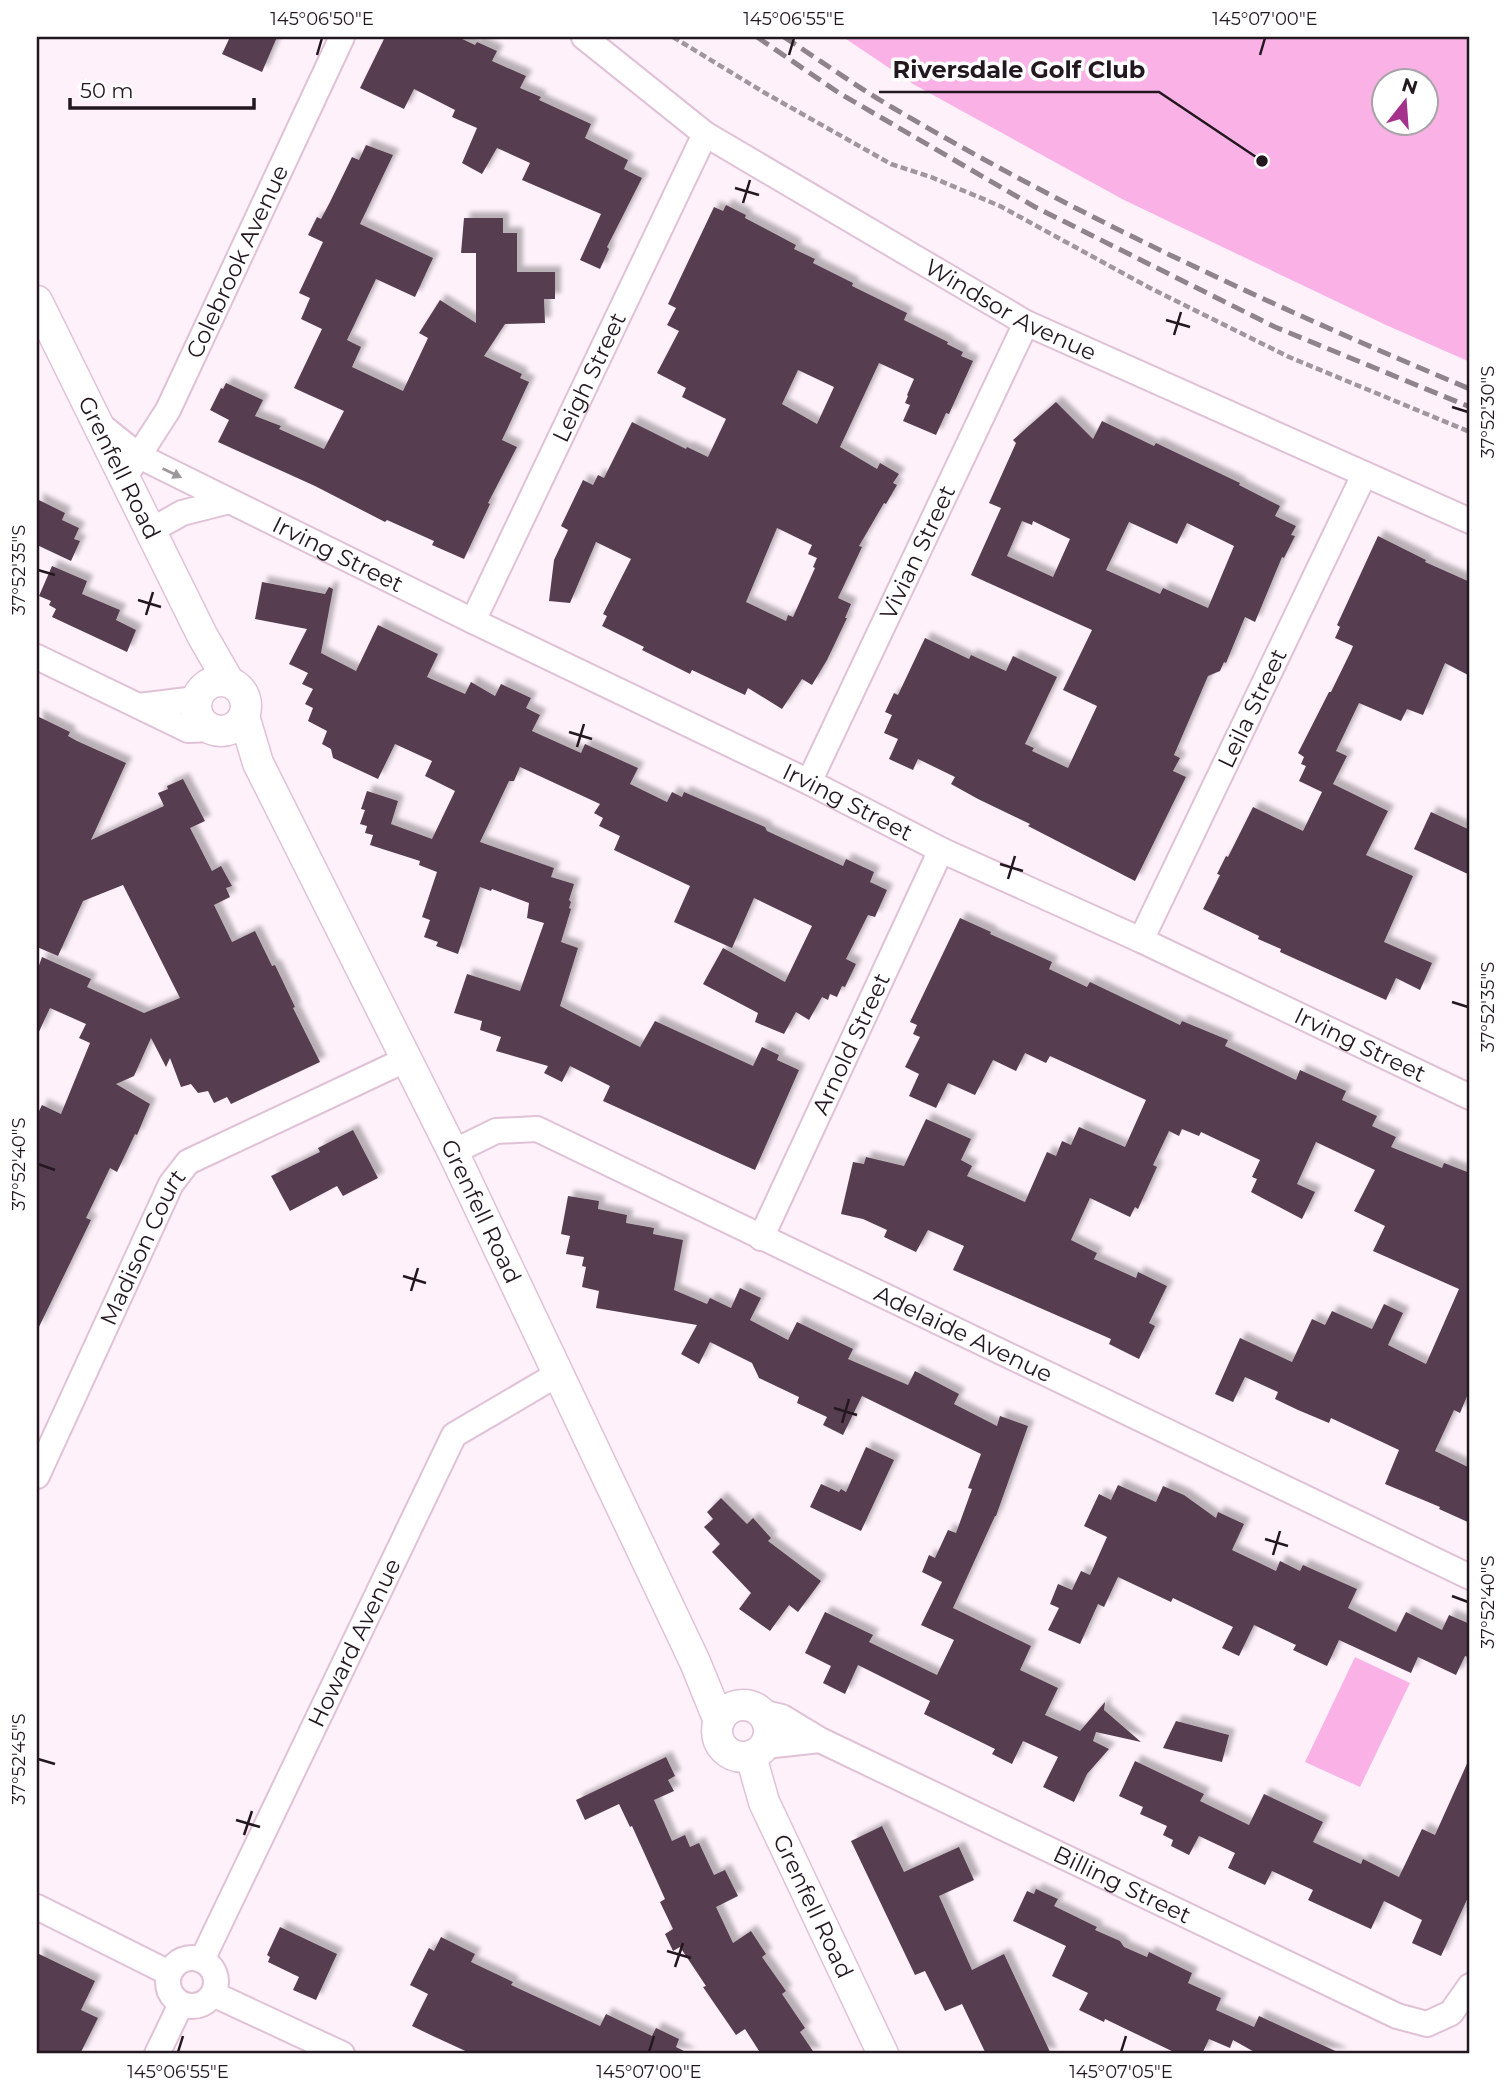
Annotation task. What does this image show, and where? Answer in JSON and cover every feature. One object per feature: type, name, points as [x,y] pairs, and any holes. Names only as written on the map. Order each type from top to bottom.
[{"type":"street","name":"Colebrook Avenue","points":[[131,467],[168,410],[342,37]]},
{"type":"street","name":"Windsor Avenue","points":[[584,37],[705,134],[1026,323],[1470,521]]},
{"type":"street","name":"Leigh Street","points":[[473,621],[705,134]]},
{"type":"street","name":"Grenfell Road","points":[[37,300],[96,421],[131,467],[150,531],[202,635],[209,689],[196,715],[200,722],[258,763]]},
{"type":"street","name":"Vivian Street","points":[[809,782],[1026,323]]},
{"type":"street","name":"Irving Street","points":[[131,467],[229,501],[809,782],[941,850],[1141,940],[1470,1097]]},
{"type":"street","name":"Leila Street","points":[[1141,940],[1364,475]]},
{"type":"street","points":[[150,531],[182,513],[229,501]]},
{"type":"street","points":[[37,657],[188,730],[221,732],[235,728],[244,716]]},
{"type":"street","name":"Grenfell Road","points":[[209,689],[236,686],[246,700],[244,716],[258,763],[453,1152],[695,1662],[739,1712]]},
{"type":"street","points":[[139,706],[209,689]]},
{"type":"street","name":"Arnold Street","points":[[761,1238],[941,850]]},
{"type":"street","name":"Madison Court","points":[[37,1476],[171,1184],[188,1162],[405,1060]]},
{"type":"street","name":"Adelaide Avenue","points":[[453,1152],[496,1131],[537,1129],[1470,1577]]},
{"type":"street","name":"Howard Avenue","points":[[202,1960],[454,1435],[558,1374]]},
{"type":"street","points":[[758,1751],[768,1739],[768,1724],[739,1712],[718,1738],[722,1745],[735,1755],[758,1751],[820,1740]]},
{"type":"street","name":"Billing Street","points":[[739,1712],[782,1717],[820,1740],[1397,2016],[1427,2024],[1451,2012],[1470,1986]]},
{"type":"street","name":"Grenfell Road","points":[[758,1751],[764,1802],[883,2054]]},
{"type":"street","points":[[37,1908],[169,1973]]},
{"type":"street","points":[[181,1960],[202,1960],[214,1972],[216,1980],[213,1994],[200,2005],[181,2004],[169,1992],[169,1973],[181,1960]]},
{"type":"street","points":[[213,1994],[342,2054]]},
{"type":"street","points":[[157,2054],[181,2004]]},
{"type":"path","points":[[673,37],[891,164],[931,177],[1000,206],[1150,288],[1289,357],[1470,432]]},
{"type":"shaded area","points":[[843,37],[1470,37],[1470,362],[1386,325],[1124,200],[913,84]]},
{"type":"shaded area","points":[[1355,1657],[1410,1683],[1360,1787],[1305,1762]]},
{"type":"building","points":[[230,37],[277,37],[262,72],[222,54]]},
{"type":"building","points":[[385,37],[458,37],[497,51],[492,61],[526,76],[520,88],[541,97],[539,100],[591,124],[585,138],[628,160],[624,169],[642,178],[607,247],[609,249],[600,269],[580,260],[601,214],[522,180],[530,163],[497,148],[482,174],[462,163],[477,128],[452,117],[455,110],[414,89],[404,109],[360,88]]},
{"type":"building","points":[[366,145],[393,155],[360,224],[433,258],[415,297],[376,279],[347,340],[361,347],[352,367],[403,391],[428,338],[419,333],[440,300],[476,323],[476,253],[461,253],[464,218],[503,218],[503,233],[517,233],[517,272],[555,272],[555,299],[544,299],[545,323],[505,324],[484,356],[522,374],[520,378],[529,382],[502,440],[517,447],[488,503],[490,504],[464,559],[432,545],[434,541],[387,520],[385,522],[315,486],[218,442],[229,420],[210,410],[226,383],[263,400],[255,416],[281,426],[279,429],[324,449],[344,411],[294,388],[322,329],[301,319],[310,298],[299,293],[323,242],[308,235],[317,217],[321,219],[352,157],[359,160]]},
{"type":"building","points":[[726,205],[796,245],[794,249],[815,259],[813,263],[907,313],[904,320],[948,342],[947,344],[963,352],[961,356],[973,361],[949,414],[946,413],[936,435],[903,421],[910,405],[905,403],[907,395],[914,379],[879,363],[840,447],[877,469],[880,463],[899,474],[893,483],[897,485],[859,546],[862,547],[838,598],[851,604],[827,660],[812,685],[802,679],[782,709],[748,688],[745,695],[692,670],[690,674],[602,626],[607,616],[603,614],[631,559],[596,542],[570,603],[549,601],[554,560],[568,530],[561,526],[583,480],[593,485],[598,475],[604,478],[632,422],[708,457],[726,419],[682,397],[686,388],[657,373],[679,331],[667,325],[676,308],[668,304],[714,207],[723,211]],"holes":[[[798,370],[834,387],[817,424],[782,404]],[[777,528],[812,545],[808,554],[817,558],[793,617],[788,615],[786,621],[746,602]]]},
{"type":"building","points":[[1056,402],[1093,439],[1102,421],[1154,446],[1156,443],[1240,483],[1239,485],[1280,506],[1275,516],[1296,526],[1291,535],[1295,536],[1284,558],[1282,557],[1255,622],[1245,617],[1226,663],[1224,662],[1220,671],[1208,676],[1174,755],[1180,758],[1173,771],[1186,777],[1135,881],[951,784],[955,777],[918,759],[913,770],[889,759],[898,739],[884,733],[892,715],[885,712],[894,693],[898,695],[925,638],[969,659],[971,655],[1006,671],[1013,656],[1057,677],[1025,744],[1034,748],[1032,751],[1068,768],[1097,706],[1063,690],[1092,630],[971,575],[1001,508],[989,503],[1016,443],[1013,440]],"holes":[[[1022,521],[1032,525],[1033,521],[1070,539],[1053,577],[1007,556]],[[1129,522],[1177,544],[1187,523],[1234,546],[1208,608],[1163,588],[1160,594],[1106,570]]]},
{"type":"building","points":[[37,499],[65,513],[62,520],[79,528],[74,539],[80,541],[71,561],[37,545]]},
{"type":"building","points":[[1378,536],[1426,560],[1425,562],[1470,582],[1470,676],[1445,663],[1423,715],[1407,709],[1401,721],[1359,703],[1336,751],[1347,756],[1333,784],[1388,811],[1366,855],[1413,876],[1384,942],[1432,963],[1420,990],[1396,978],[1386,1000],[1280,952],[1281,949],[1258,939],[1259,936],[1203,909],[1220,875],[1217,874],[1253,807],[1303,831],[1322,792],[1299,781],[1306,766],[1301,764],[1304,757],[1298,753],[1353,646],[1335,638],[1340,627],[1337,625]]},
{"type":"building","points":[[52,566],[87,581],[82,594],[120,610],[116,620],[136,630],[127,652],[52,617],[56,609],[49,605],[51,601],[39,596]]},
{"type":"building","points":[[262,582],[325,594],[329,587],[333,589],[321,653],[356,671],[378,625],[438,654],[427,677],[465,694],[471,682],[495,696],[501,684],[531,698],[526,708],[540,715],[532,731],[581,753],[585,744],[638,768],[630,784],[667,802],[672,792],[682,797],[684,792],[765,827],[767,831],[843,866],[846,859],[874,872],[870,882],[887,890],[875,917],[868,915],[846,959],[856,964],[845,987],[842,986],[837,997],[830,994],[828,1000],[822,997],[809,1020],[796,1012],[784,1034],[755,1022],[758,1013],[703,984],[723,948],[785,982],[812,926],[754,898],[732,948],[674,922],[690,886],[614,850],[620,836],[599,826],[603,818],[594,813],[600,804],[520,767],[514,781],[509,781],[480,842],[554,868],[551,877],[574,884],[569,900],[571,909],[561,942],[578,948],[560,1006],[640,1047],[655,1021],[753,1066],[762,1047],[779,1055],[777,1060],[799,1070],[755,1170],[603,1101],[610,1086],[570,1066],[562,1082],[544,1073],[548,1066],[496,1051],[501,1037],[480,1030],[482,1021],[454,1013],[467,974],[520,991],[544,923],[527,918],[529,903],[480,887],[458,954],[436,946],[438,942],[424,937],[430,920],[422,917],[437,872],[419,865],[420,861],[370,845],[373,835],[365,833],[367,826],[360,824],[365,810],[361,809],[367,791],[398,801],[391,824],[432,839],[455,791],[425,776],[432,761],[395,744],[378,779],[333,758],[331,749],[322,744],[327,731],[308,721],[313,708],[305,704],[313,689],[302,684],[308,673],[289,664],[307,629],[255,619]]},
{"type":"building","points":[[37,716],[70,732],[68,736],[77,741],[126,763],[91,840],[164,806],[158,793],[183,779],[205,821],[190,828],[212,871],[221,866],[232,886],[226,888],[230,897],[214,905],[232,942],[255,931],[272,966],[275,965],[320,1062],[231,1104],[227,1097],[214,1103],[208,1091],[198,1093],[191,1084],[181,1087],[170,1058],[166,1067],[151,1038],[134,1076],[116,1084],[150,1104],[117,1172],[110,1168],[86,1218],[91,1220],[37,1331],[37,1115],[42,1105],[61,1114],[90,1043],[79,1038],[86,1024],[50,1008],[37,1036],[37,971],[42,957],[91,979],[87,987],[144,1013],[180,998],[123,885],[83,901],[58,956],[37,947]]},
{"type":"building","points":[[1431,812],[1470,830],[1470,875],[1414,849]]},
{"type":"building","points":[[960,918],[1052,962],[1049,969],[1087,987],[1090,982],[1180,1025],[1182,1021],[1228,1040],[1225,1046],[1296,1080],[1300,1070],[1346,1091],[1342,1100],[1377,1116],[1372,1126],[1396,1137],[1391,1147],[1442,1168],[1444,1163],[1470,1173],[1470,1389],[1460,1413],[1454,1410],[1435,1451],[1470,1468],[1470,1523],[1385,1484],[1399,1450],[1331,1418],[1329,1423],[1298,1410],[1275,1399],[1278,1392],[1245,1377],[1233,1402],[1215,1394],[1240,1338],[1292,1362],[1312,1319],[1325,1325],[1332,1311],[1372,1329],[1384,1304],[1403,1313],[1388,1345],[1426,1364],[1459,1289],[1373,1251],[1385,1226],[1354,1211],[1375,1170],[1316,1142],[1297,1184],[1315,1192],[1302,1219],[1251,1192],[1257,1179],[1252,1177],[1260,1160],[1201,1132],[1199,1136],[1182,1129],[1179,1136],[1169,1131],[1153,1165],[1157,1167],[1138,1209],[1135,1207],[1130,1217],[1090,1198],[1071,1240],[1097,1253],[1094,1259],[1136,1278],[1138,1272],[1167,1286],[1149,1323],[1155,1326],[1139,1359],[1109,1344],[1111,1339],[953,1270],[964,1246],[928,1230],[916,1252],[884,1237],[887,1230],[863,1219],[841,1214],[853,1162],[864,1164],[866,1157],[904,1166],[926,1119],[971,1139],[961,1160],[972,1166],[967,1176],[1025,1202],[1047,1152],[1056,1156],[1062,1141],[1071,1145],[1079,1127],[1125,1147],[1146,1100],[1050,1056],[1046,1063],[1025,1053],[1016,1071],[993,1060],[975,1095],[948,1083],[936,1108],[909,1096],[919,1074],[905,1067],[920,1037],[913,1034],[917,1025],[910,1022]]},
{"type":"building","points":[[353,1130],[378,1178],[343,1196],[337,1186],[290,1211],[271,1176],[320,1152],[318,1148]]},
{"type":"building","points":[[568,1196],[599,1201],[598,1209],[627,1215],[626,1223],[654,1228],[653,1234],[683,1240],[674,1290],[707,1304],[710,1298],[731,1308],[740,1288],[761,1298],[750,1320],[788,1340],[797,1322],[853,1349],[848,1359],[908,1385],[915,1371],[959,1394],[954,1404],[997,1426],[1000,1416],[1028,1426],[996,1516],[953,1608],[1031,1646],[1020,1670],[1058,1688],[1045,1715],[1080,1731],[1105,1702],[1104,1710],[1141,1742],[1096,1732],[1093,1741],[1109,1749],[1087,1774],[1074,1802],[1043,1787],[1058,1757],[1023,1741],[1012,1764],[992,1754],[995,1749],[924,1714],[930,1701],[858,1665],[845,1694],[823,1683],[831,1666],[805,1653],[825,1612],[873,1635],[869,1642],[937,1675],[954,1640],[921,1625],[942,1582],[922,1572],[929,1555],[935,1558],[948,1530],[956,1533],[972,1489],[968,1488],[981,1454],[862,1396],[843,1435],[823,1425],[827,1417],[797,1403],[799,1397],[759,1378],[752,1363],[710,1342],[699,1364],[681,1354],[697,1325],[596,1308],[599,1291],[582,1287],[586,1267],[582,1266],[584,1257],[566,1254],[570,1236],[561,1234]]},
{"type":"building","points":[[866,1447],[894,1460],[861,1531],[810,1507],[821,1484],[839,1492],[841,1489],[846,1492]]},
{"type":"building","points":[[1118,1485],[1156,1502],[1163,1486],[1184,1495],[1216,1518],[1218,1512],[1244,1524],[1232,1550],[1276,1571],[1280,1561],[1300,1571],[1303,1565],[1357,1589],[1348,1608],[1396,1632],[1406,1612],[1442,1630],[1449,1615],[1470,1624],[1470,1658],[1465,1656],[1456,1675],[1418,1657],[1411,1673],[1339,1640],[1327,1666],[1293,1650],[1296,1645],[1254,1625],[1239,1656],[1222,1648],[1233,1627],[1173,1598],[1171,1602],[1118,1577],[1104,1607],[1098,1604],[1080,1644],[1048,1630],[1059,1608],[1050,1604],[1058,1584],[1072,1590],[1081,1571],[1090,1575],[1107,1537],[1084,1526],[1099,1494],[1111,1500]]},
{"type":"building","points":[[721,1498],[747,1524],[753,1518],[771,1538],[768,1541],[821,1581],[798,1612],[789,1605],[770,1631],[739,1609],[751,1593],[712,1552],[720,1544],[704,1527],[713,1519],[707,1512]]},
{"type":"building","points":[[1176,1721],[1229,1735],[1222,1762],[1163,1748]]},
{"type":"building","points":[[666,1757],[675,1776],[668,1780],[674,1791],[654,1800],[672,1841],[685,1835],[690,1847],[699,1843],[714,1875],[725,1870],[738,1896],[716,1907],[733,1943],[751,1931],[766,1954],[762,1957],[786,1991],[782,1994],[805,2028],[800,2032],[815,2054],[761,2054],[745,2029],[736,2035],[680,1947],[673,1951],[665,1934],[673,1929],[660,1902],[665,1899],[632,1826],[630,1827],[619,1804],[585,1820],[576,1800]]},
{"type":"building","points":[[1470,1757],[1470,1893],[1441,1956],[1412,1943],[1422,1920],[1384,1901],[1371,1929],[1308,1900],[1313,1890],[1272,1871],[1265,1885],[1228,1868],[1235,1853],[1199,1836],[1189,1855],[1171,1846],[1173,1840],[1163,1835],[1167,1826],[1140,1814],[1143,1807],[1119,1796],[1135,1761],[1204,1794],[1200,1801],[1249,1825],[1264,1794],[1323,1822],[1313,1842],[1361,1864],[1363,1859],[1399,1877],[1422,1829],[1435,1835]]},
{"type":"building","points":[[882,1826],[904,1872],[959,1847],[974,1880],[939,1896],[972,1970],[1004,1954],[1051,2054],[986,2054],[962,2004],[945,2011],[925,1971],[915,1975],[851,1841]]},
{"type":"building","points":[[1036,1889],[1058,1899],[1054,1906],[1097,1927],[1095,1930],[1120,1941],[1124,1947],[1147,1957],[1149,1952],[1192,1973],[1188,1983],[1221,1998],[1216,2010],[1254,2027],[1259,2016],[1342,2054],[1258,2054],[1233,2040],[1230,2048],[1209,2039],[1202,2054],[1178,2054],[1105,2019],[1104,2022],[1079,2010],[1088,1993],[1052,1976],[1066,1946],[1013,1921],[1027,1891],[1034,1894]]},
{"type":"building","points":[[280,1927],[337,1954],[316,2000],[293,1990],[299,1977],[268,1962],[270,1957],[267,1955]]},
{"type":"building","points":[[441,1937],[475,1954],[471,1962],[513,1982],[511,1985],[600,2026],[606,2014],[652,2036],[656,2028],[679,2039],[676,2047],[690,2054],[472,2054],[435,2037],[412,2026],[428,1994],[410,1985],[429,1948],[434,1951]]},
{"type":"building","points":[[37,1953],[95,1981],[81,2010],[98,2018],[80,2054],[37,2054]]},
{"type":"railway","points":[[757,37],[839,93],[1035,207],[1275,327],[1470,407]]},
{"type":"railway","points":[[784,37],[895,109],[1035,187],[1250,293],[1470,389]]},
{"type":"place","name":"Riversdale Golf Club","points":[[1262,161]]}]
